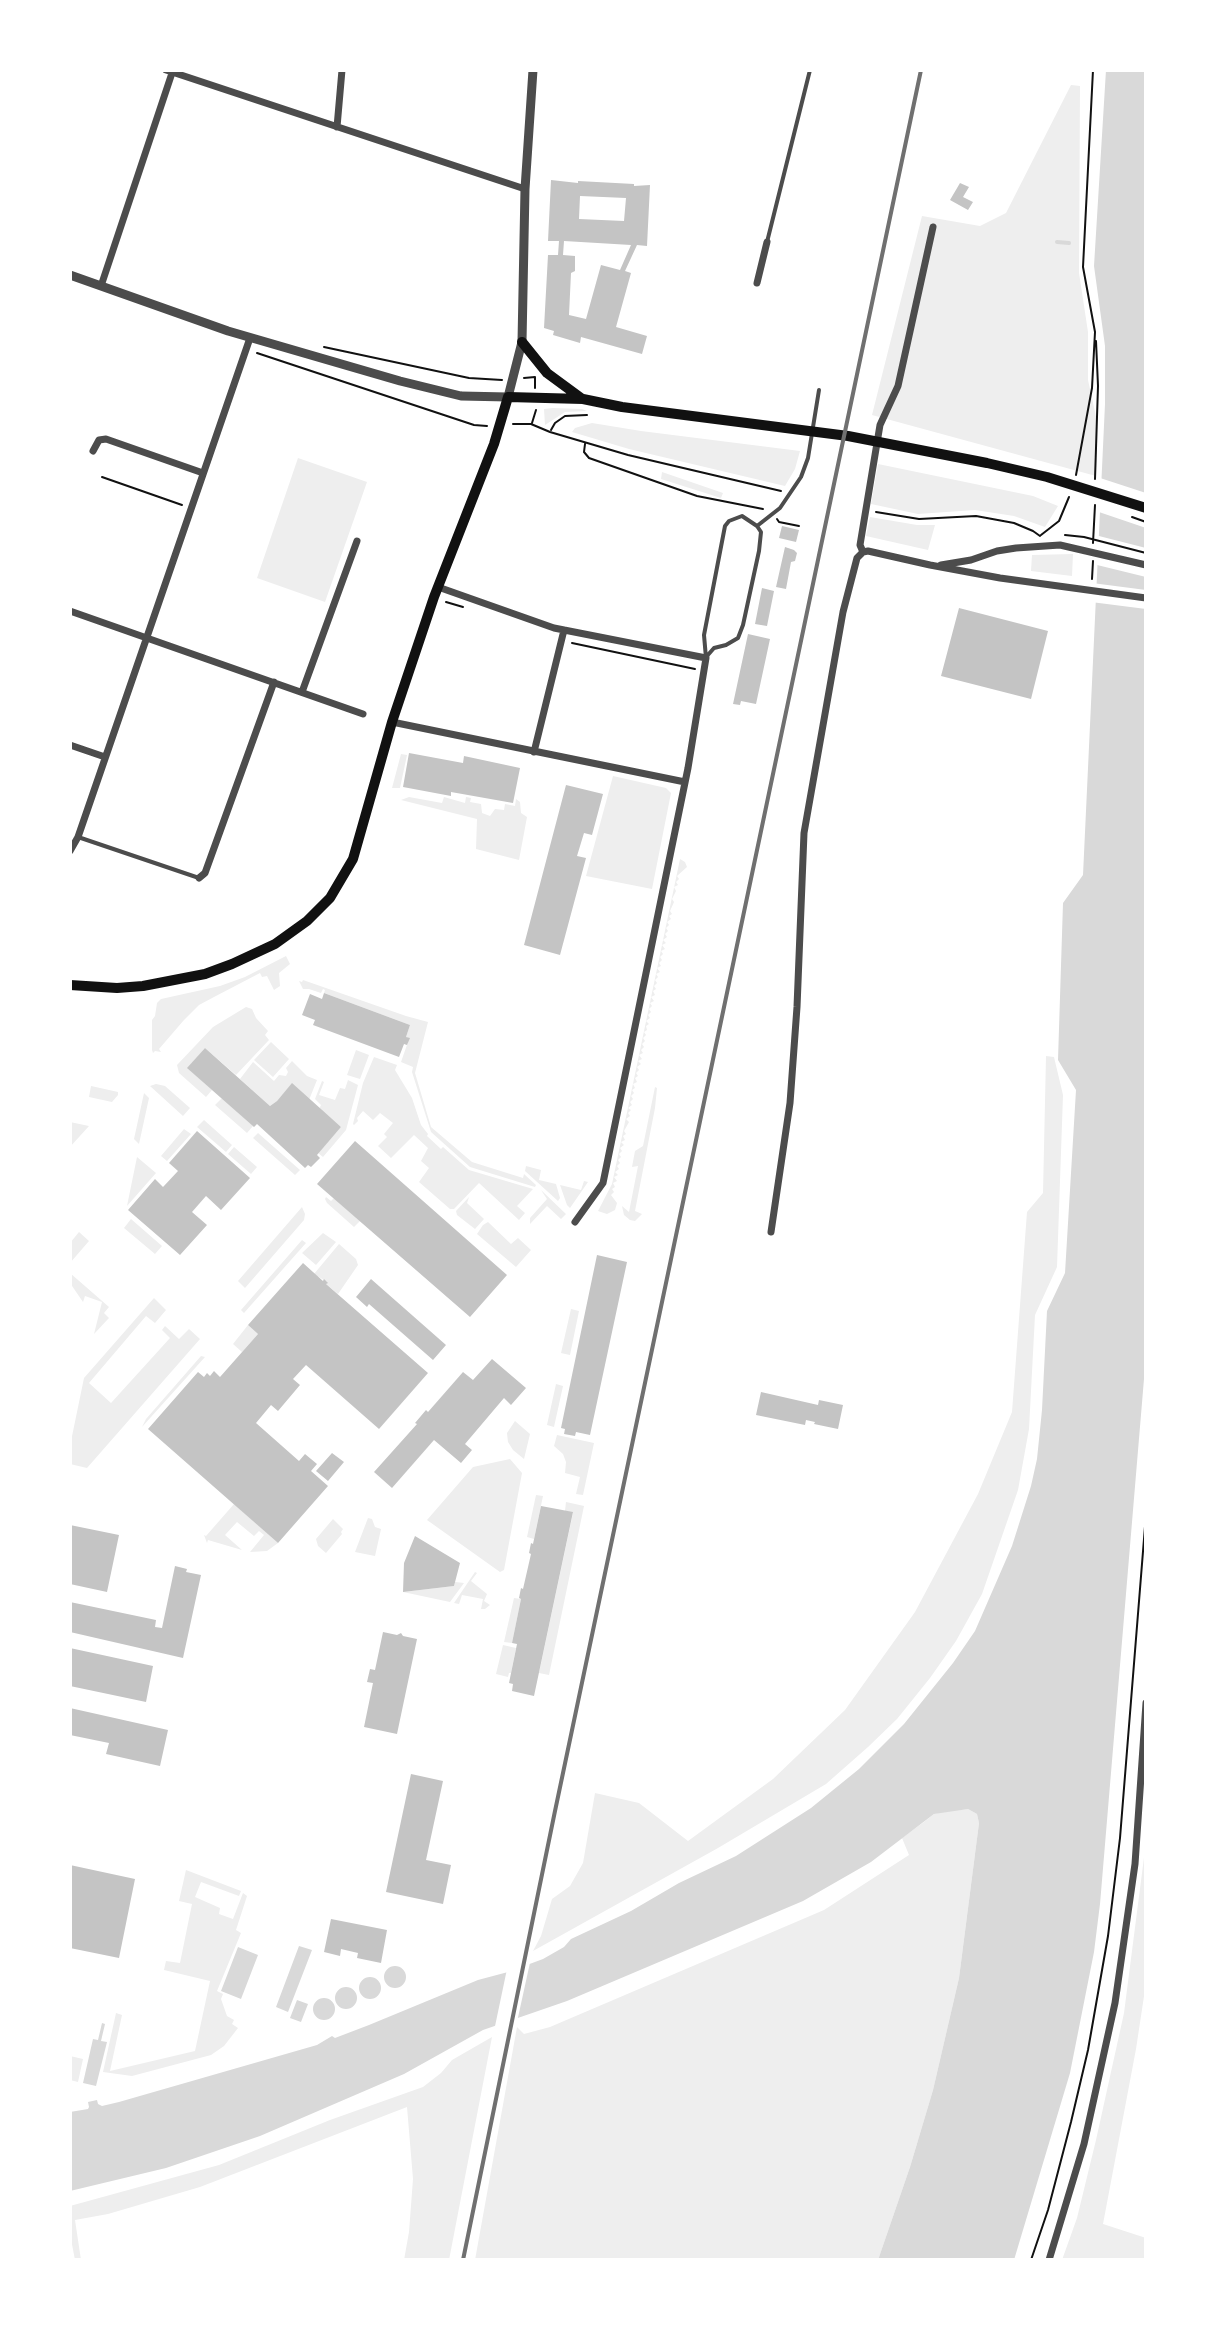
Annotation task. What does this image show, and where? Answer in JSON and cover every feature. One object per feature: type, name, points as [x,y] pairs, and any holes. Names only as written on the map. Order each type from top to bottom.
[{"type":"main road","points":[[522,342],[547,373],[583,399]]},
{"type":"main road","points":[[70,985],[143,986],[205,974],[275,944],[307,921],[330,898],[353,859],[392,722],[508,397],[583,399],[903,446],[1039,476],[1146,508]]},
{"type":"street","points":[[337,127],[342,70]]},
{"type":"street","points":[[70,275],[248,343],[461,396],[508,397],[522,342],[525,189],[533,70]]},
{"type":"street","points":[[101,286],[169,71],[525,189]]},
{"type":"street","points":[[863,552],[860,545],[880,425],[898,386],[933,227]]},
{"type":"street","points":[[757,283],[767,242]]},
{"type":"street","points":[[70,851],[78,837],[248,343]]},
{"type":"street","points":[[93,451],[99,440],[106,439],[203,473]]},
{"type":"street","points":[[302,692],[357,541]]},
{"type":"street","points":[[930,565],[958,563],[997,551],[1033,545],[1060,545],[1146,565]]},
{"type":"street","points":[[771,1232],[790,1103],[804,833],[843,612],[857,558],[863,552],[874,552],[930,565],[1146,598]]},
{"type":"street","points":[[438,587],[562,629],[706,658],[685,782],[603,1183],[575,1222]]},
{"type":"street","points":[[70,611],[363,714]]},
{"type":"street","points":[[534,752],[562,629]]},
{"type":"street","points":[[199,878],[205,873],[274,682]]},
{"type":"street","points":[[392,722],[685,782]]},
{"type":"street","points":[[70,745],[105,757]]},
{"type":"street","points":[[1049,2260],[1084,2144],[1120,1975],[1135,1864],[1146,1703]]},
{"type":"lane","points":[[767,242],[810,70]]},
{"type":"lane","points":[[757,526],[780,508],[801,477],[808,458],[819,390]]},
{"type":"lane","points":[[742,516],[753,521],[761,532],[743,625],[738,638],[714,648],[706,658],[704,635],[725,526],[742,516]]},
{"type":"lane","points":[[78,837],[199,878]]},
{"type":"path","points":[[1093,70],[1083,267],[1095,332],[1098,386],[1095,491]]},
{"type":"path","points":[[1074,479],[1092,388],[1095,332]]},
{"type":"path","points":[[248,343],[482,427]]},
{"type":"path","points":[[325,347],[469,378],[513,380]]},
{"type":"path","points":[[535,377],[535,385]]},
{"type":"path","points":[[531,424],[536,413]]},
{"type":"path","points":[[550,432],[555,423],[565,416],[587,415]]},
{"type":"path","points":[[500,425],[531,424],[628,455],[782,491]]},
{"type":"path","points":[[585,443],[584,452],[589,458],[697,496],[769,510]]},
{"type":"path","points":[[102,477],[191,508]]},
{"type":"path","points":[[867,506],[919,519],[976,516],[1014,523],[1040,536],[1059,521],[1071,492]]},
{"type":"path","points":[[1092,579],[1095,505]]},
{"type":"path","points":[[779,522],[799,526]]},
{"type":"path","points":[[1084,537],[1146,553]]},
{"type":"path","points":[[1031,2260],[1048,2210],[1071,2122],[1088,2050],[1108,1936],[1120,1838],[1146,1514]]},
{"type":"shaded area","points":[[1106,70],[1146,70],[1146,1355],[1094,1952],[1070,2073],[1014,2260],[878,2260],[933,2090],[959,1978],[979,1823],[977,1814],[968,1809],[934,1814],[871,1862],[803,1901],[567,2001],[483,2030],[404,2074],[260,2136],[166,2168],[70,2191],[70,2112],[88,2109],[88,2102],[97,2100],[102,2106],[119,2102],[317,2045],[332,2036],[335,2038],[369,2025],[478,1980],[543,1959],[564,1947],[571,1939],[736,1856],[811,1808],[859,1769],[904,1724],[975,1631],[1012,1546],[1031,1486],[1042,1410],[1047,1311],[1065,1273],[1076,1090],[1058,1060],[1063,903],[1083,875],[1105,404],[1105,346],[1094,266]]},
{"type":"shaded area","points":[[1071,85],[1080,86],[1079,273],[1088,332],[1088,380],[1097,421],[1096,476],[872,415],[922,216],[980,226],[1006,213]]},
{"type":"shaded area","points":[[544,409],[587,411],[565,412],[545,425]]},
{"type":"shaded area","points":[[592,423],[800,451],[795,469],[785,486],[629,449],[572,432],[575,428]]},
{"type":"shaded area","points":[[298,458],[367,482],[325,602],[257,578]]},
{"type":"shaded area","points":[[878,464],[1033,496],[1058,506],[1045,527],[1014,516],[975,510],[918,514],[871,504]]},
{"type":"shaded area","points":[[662,472],[723,493],[721,498],[661,479]]},
{"type":"shaded area","points":[[870,517],[935,525],[928,550],[866,536]]},
{"type":"shaded area","points":[[1073,554],[1072,576],[1031,571],[1032,555]]},
{"type":"shaded area","points":[[401,754],[407,755],[400,788],[392,788]]},
{"type":"shaded area","points":[[613,776],[666,788],[671,793],[652,889],[586,876]]},
{"type":"shaded area","points":[[409,797],[442,803],[444,797],[465,803],[466,797],[471,798],[470,802],[481,804],[482,813],[490,816],[495,809],[504,810],[505,804],[515,806],[516,799],[520,802],[521,813],[527,817],[519,860],[476,849],[477,819],[401,800]]},
{"type":"shaded area","points":[[680,859],[687,867],[677,876],[678,885],[674,887]]},
{"type":"shaded area","points":[[674,887],[671,919],[667,922],[667,937],[663,940]]},
{"type":"shaded area","points":[[662,945],[665,949],[661,951],[661,966],[657,968]]},
{"type":"shaded area","points":[[286,956],[290,964],[279,973],[280,986],[274,990],[267,976],[262,977],[260,973],[214,997],[199,1005],[184,1020],[159,1049],[161,1052],[153,1053],[152,1020],[161,999],[220,986]]},
{"type":"shaded area","points":[[657,968],[660,972],[656,974],[655,995],[651,997]]},
{"type":"shaded area","points":[[299,981],[428,1022],[415,1073],[431,1127],[472,1162],[523,1178],[524,1174],[535,1187],[470,1167],[431,1132],[413,1067],[401,1062],[410,1025],[324,993],[323,989],[321,993],[303,989]]},
{"type":"shaded area","points":[[651,997],[654,1001],[650,1003],[650,1018],[646,1021]]},
{"type":"shaded area","points":[[246,1007],[252,1009],[268,1031],[265,1035],[269,1040],[236,1075],[205,1048],[188,1068],[212,1090],[206,1097],[179,1073],[177,1065],[213,1027]]},
{"type":"shaded area","points":[[646,1021],[649,1024],[644,1032],[643,1053],[639,1055],[642,1059],[638,1061],[641,1064],[637,1067],[637,1082],[633,1084],[632,1105],[628,1108],[631,1110],[628,1113],[630,1116],[626,1119],[629,1122],[624,1131],[625,1140],[621,1142],[624,1145],[620,1148],[619,1169],[615,1172],[618,1175],[614,1177],[617,1181],[613,1183],[615,1187],[611,1195],[617,1203],[615,1210],[607,1214],[598,1211],[612,1184]]},
{"type":"shaded area","points":[[271,1042],[289,1059],[273,1077],[254,1060]]},
{"type":"shaded area","points":[[356,1050],[369,1055],[360,1079],[347,1075]]},
{"type":"shaded area","points":[[1046,1056],[1054,1057],[1063,1095],[1057,1267],[1035,1315],[1029,1429],[1018,1490],[982,1594],[956,1641],[897,1719],[826,1784],[533,1951],[552,1899],[570,1886],[583,1863],[595,1793],[639,1803],[688,1841],[773,1779],[845,1710],[915,1612],[978,1494],[1012,1412],[1027,1212],[1043,1193]]},
{"type":"shaded area","points":[[374,1057],[397,1065],[395,1070],[412,1098],[421,1125],[427,1136],[441,1149],[443,1147],[469,1170],[533,1189],[517,1206],[525,1213],[519,1220],[479,1183],[454,1209],[450,1209],[419,1182],[429,1168],[421,1161],[428,1148],[414,1135],[391,1158],[378,1146],[387,1137],[384,1134],[393,1123],[380,1113],[373,1120],[363,1111],[353,1124],[363,1083]]},
{"type":"shaded area","points":[[292,1061],[307,1076],[317,1080],[309,1100],[292,1084],[270,1106],[240,1079],[253,1062],[274,1081],[279,1075],[286,1076],[286,1068]]},
{"type":"shaded area","points":[[348,1080],[358,1085],[346,1130],[323,1157],[318,1153],[341,1127],[319,1109],[321,1105],[315,1099],[322,1081],[319,1095],[335,1100]]},
{"type":"shaded area","points":[[91,1086],[118,1092],[118,1095],[112,1102],[89,1097]]},
{"type":"shaded area","points":[[150,1086],[165,1086],[190,1108],[183,1116]]},
{"type":"shaded area","points":[[655,1087],[655,1108],[635,1211],[642,1214],[635,1221],[624,1215],[622,1206],[629,1212],[638,1166],[632,1167],[635,1151],[643,1146]]},
{"type":"shaded area","points":[[144,1093],[149,1098],[139,1144],[134,1139]]},
{"type":"shaded area","points":[[222,1098],[253,1126],[247,1133],[215,1105]]},
{"type":"shaded area","points":[[204,1120],[232,1145],[226,1152],[197,1127]]},
{"type":"shaded area","points":[[70,1122],[89,1126],[70,1147]]},
{"type":"shaded area","points":[[184,1129],[191,1134],[167,1161],[161,1156]]},
{"type":"shaded area","points":[[258,1133],[300,1170],[295,1175],[253,1138]]},
{"type":"shaded area","points":[[234,1147],[257,1167],[251,1174],[228,1154]]},
{"type":"shaded area","points":[[137,1157],[156,1173],[127,1206]]},
{"type":"shaded area","points":[[526,1166],[541,1170],[539,1180],[556,1184],[558,1201],[525,1171]]},
{"type":"shaded area","points":[[584,1181],[588,1182],[570,1208],[560,1185],[581,1190]]},
{"type":"shaded area","points":[[541,1190],[566,1214],[561,1219],[547,1206],[530,1224],[530,1218],[547,1199]]},
{"type":"shaded area","points":[[326,1197],[331,1201],[334,1198],[360,1221],[354,1227],[327,1203]]},
{"type":"shaded area","points":[[469,1197],[467,1203],[484,1219],[475,1229],[456,1211]]},
{"type":"shaded area","points":[[302,1207],[304,1220],[245,1288],[238,1281]]},
{"type":"shaded area","points":[[131,1219],[162,1246],[155,1254],[124,1228]]},
{"type":"shaded area","points":[[488,1222],[511,1244],[518,1238],[531,1250],[516,1267],[477,1234]]},
{"type":"shaded area","points":[[79,1232],[89,1241],[70,1263],[70,1243]]},
{"type":"shaded area","points":[[323,1233],[336,1242],[316,1265],[302,1253]]},
{"type":"shaded area","points":[[302,1240],[306,1243],[244,1313],[241,1310]]},
{"type":"shaded area","points":[[339,1244],[356,1259],[358,1265],[338,1294],[314,1274]]},
{"type":"shaded area","points":[[70,1273],[109,1307],[104,1313],[109,1318],[94,1334],[102,1302],[85,1296],[83,1302],[70,1283]]},
{"type":"shaded area","points":[[154,1298],[166,1310],[155,1323],[146,1316],[89,1383],[111,1403],[170,1338],[162,1330],[165,1326],[179,1339],[189,1329],[200,1339],[87,1468],[70,1464],[70,1446],[84,1378]]},
{"type":"shaded area","points":[[571,1309],[579,1311],[570,1355],[561,1353]]},
{"type":"shaded area","points":[[248,1325],[258,1334],[242,1352],[233,1344]]},
{"type":"shaded area","points":[[201,1356],[205,1357],[142,1427],[146,1419]]},
{"type":"shaded area","points":[[556,1384],[563,1386],[554,1427],[547,1425]]},
{"type":"shaded area","points":[[515,1421],[530,1434],[524,1459],[508,1442],[507,1433]]},
{"type":"shaded area","points":[[557,1435],[594,1443],[583,1495],[576,1494],[580,1477],[565,1473],[563,1454],[554,1446]]},
{"type":"shaded area","points":[[510,1459],[522,1473],[504,1570],[500,1572],[427,1520],[473,1467]]},
{"type":"shaded area","points":[[536,1495],[543,1496],[534,1539],[527,1537]]},
{"type":"shaded area","points":[[566,1502],[584,1506],[549,1675],[539,1673],[573,1513],[565,1511]]},
{"type":"shaded area","points":[[234,1504],[278,1543],[267,1551],[250,1552],[264,1535],[259,1531],[254,1536],[237,1522],[225,1535],[242,1550],[208,1540],[207,1543],[204,1535]]},
{"type":"shaded area","points":[[368,1518],[381,1529],[375,1556],[355,1552]]},
{"type":"shaded area","points":[[333,1519],[343,1529],[342,1534],[326,1553],[318,1546],[316,1539]]},
{"type":"shaded area","points":[[475,1572],[471,1581],[487,1594],[484,1601],[490,1605],[485,1609],[481,1609],[483,1599],[462,1595],[459,1604],[454,1603]]},
{"type":"shaded area","points":[[455,1582],[464,1583],[450,1602],[403,1592],[454,1586]]},
{"type":"shaded area","points":[[514,1598],[521,1599],[512,1643],[504,1642]]},
{"type":"shaded area","points":[[503,1645],[516,1648],[508,1677],[496,1674]]},
{"type":"shaded area","points":[[968,1809],[977,1814],[979,1823],[959,1978],[933,2090],[878,2260],[475,2260],[517,2027],[524,2034],[550,2027],[824,1910],[909,1855],[902,1838],[934,1814]]},
{"type":"shaded area","points":[[1146,1842],[1146,1983],[1103,2224],[1146,2238],[1146,2260],[1062,2260],[1077,2218],[1124,2013]]},
{"type":"shaded area","points":[[186,1870],[241,1891],[239,1896],[201,1882],[195,1897],[220,1908],[219,1914],[233,1919],[243,1893],[247,1896],[236,1930],[241,1933],[217,1991],[223,1994],[221,1999],[227,2016],[234,2020],[232,2024],[238,2028],[224,2046],[211,2055],[132,2076],[103,2072],[116,2013],[122,2015],[110,2071],[195,2051],[210,1981],[164,1970],[166,1961],[180,1963],[192,1904],[179,1901]]},
{"type":"shaded area","points":[[299,1946],[312,1950],[288,2012],[276,2007]]},
{"type":"shaded area","points":[[238,1947],[258,1955],[241,1999],[221,1991]]},
{"type":"shaded area","points":[[395,1966],[403,1969],[406,1977],[403,1985],[395,1988],[387,1985],[384,1977],[387,1969]]},
{"type":"shaded area","points":[[370,1977],[378,1980],[381,1988],[378,1996],[370,1999],[362,1996],[359,1988],[362,1980]]},
{"type":"shaded area","points":[[346,1987],[354,1990],[357,1998],[354,2006],[346,2009],[338,2006],[335,1998],[338,1990]]},
{"type":"shaded area","points":[[324,1998],[332,2001],[335,2009],[332,2017],[324,2020],[316,2017],[313,2009],[316,2001]]},
{"type":"shaded area","points":[[297,2000],[308,2004],[301,2022],[290,2018]]},
{"type":"shaded area","points":[[102,2023],[105,2024],[101,2041],[107,2042],[96,2086],[83,2083],[93,2039],[98,2040]]},
{"type":"shaded area","points":[[492,2037],[449,2260],[404,2260],[413,2179],[407,2107],[200,2187],[108,2214],[75,2220],[81,2260],[75,2260],[70,2234],[70,2206],[219,2165],[423,2087],[452,2060]]},
{"type":"shaded area","points":[[70,2056],[83,2059],[78,2082],[70,2080]]},
{"type":"pier","points":[[1097,477],[1146,493],[1146,528],[1096,511]]},
{"type":"pier","points":[[1095,535],[1146,548],[1146,577],[1093,564]]},
{"type":"pier","points":[[1092,583],[1146,590],[1146,609],[1091,602]]},
{"type":"pier","points":[[531,1958],[517,2022],[494,2031],[507,1969]]},
{"type":"building","points":[[551,180],[650,185],[647,246],[637,245],[625,271],[631,273],[616,327],[647,336],[642,354],[581,337],[580,343],[553,335],[554,331],[544,328],[548,255],[558,255],[559,241],[548,241]],"holes":[[[580,196],[626,198],[624,221],[579,219]],[[564,241],[631,245],[620,270],[601,265],[586,319],[569,315],[575,256],[563,255]]]},
{"type":"building","points":[[960,183],[969,187],[963,197],[973,202],[968,210],[950,200]]},
{"type":"building","points":[[782,526],[799,530],[796,542],[779,538]]},
{"type":"building","points":[[785,547],[797,553],[795,561],[791,562],[786,589],[776,587]]},
{"type":"building","points":[[762,588],[774,591],[767,626],[755,624]]},
{"type":"building","points":[[959,608],[1048,631],[1031,699],[941,676]]},
{"type":"building","points":[[748,634],[770,639],[756,704],[741,701],[740,705],[733,704]]},
{"type":"building","points":[[409,753],[463,763],[464,756],[520,768],[513,803],[403,787]]},
{"type":"building","points":[[566,785],[603,794],[592,835],[584,833],[577,856],[586,858],[560,955],[524,945]]},
{"type":"building","points":[[324,993],[410,1025],[406,1037],[410,1038],[399,1057],[313,1025],[315,1020],[302,1015],[310,994],[322,999]]},
{"type":"building","points":[[205,1048],[270,1106],[292,1083],[341,1127],[311,1167],[308,1165],[305,1168],[257,1124],[254,1127],[187,1068]]},
{"type":"building","points":[[197,1131],[250,1178],[221,1210],[206,1196],[192,1212],[207,1225],[180,1255],[128,1210],[155,1179],[163,1187],[178,1171],[169,1163]]},
{"type":"building","points":[[355,1141],[507,1275],[470,1317],[317,1184]]},
{"type":"building","points":[[597,1255],[627,1262],[590,1435],[576,1432],[575,1436],[564,1434],[565,1429],[561,1428]]},
{"type":"building","points":[[303,1263],[428,1373],[379,1429],[306,1365],[293,1379],[300,1385],[278,1411],[271,1405],[256,1423],[299,1461],[305,1454],[317,1464],[311,1471],[328,1486],[278,1543],[148,1429],[198,1372],[204,1377],[214,1371],[220,1377],[258,1334],[248,1325]]},
{"type":"building","points":[[371,1279],[446,1345],[433,1360],[369,1304],[367,1307],[356,1297]]},
{"type":"building","points":[[492,1359],[526,1388],[511,1405],[504,1398],[465,1444],[472,1450],[461,1463],[434,1440],[392,1488],[374,1472],[463,1372],[473,1380]]},
{"type":"building","points":[[761,1392],[818,1405],[819,1400],[843,1405],[838,1429],[806,1420],[805,1425],[756,1415]]},
{"type":"building","points":[[332,1453],[344,1462],[328,1481],[316,1471]]},
{"type":"building","points":[[541,1506],[573,1512],[534,1696],[512,1691],[513,1684],[509,1683],[517,1644],[512,1643],[519,1598]]},
{"type":"building","points":[[70,1525],[119,1535],[107,1592],[70,1584]]},
{"type":"building","points":[[415,1536],[460,1563],[454,1586],[403,1592],[404,1563]]},
{"type":"building","points":[[175,1566],[201,1575],[183,1658],[70,1632],[70,1602],[156,1620],[155,1627],[162,1628]]},
{"type":"building","points":[[383,1632],[401,1633],[417,1639],[397,1734],[364,1727],[373,1683],[367,1682],[370,1669],[375,1670]]},
{"type":"building","points":[[70,1648],[153,1666],[146,1702],[70,1686]]},
{"type":"building","points":[[70,1708],[168,1730],[160,1766],[106,1754],[109,1743],[70,1735]]},
{"type":"building","points":[[411,1774],[443,1781],[426,1860],[451,1865],[443,1904],[386,1892]]},
{"type":"building","points":[[70,1865],[135,1879],[119,1958],[70,1948]]},
{"type":"building","points":[[331,1919],[387,1930],[381,1963],[357,1958],[358,1953],[341,1949],[340,1956],[324,1952]]},
{"type":"waterway","points":[[1057,242],[1069,243]]},
{"type":"railway","points":[[463,2260],[921,70]]}]
